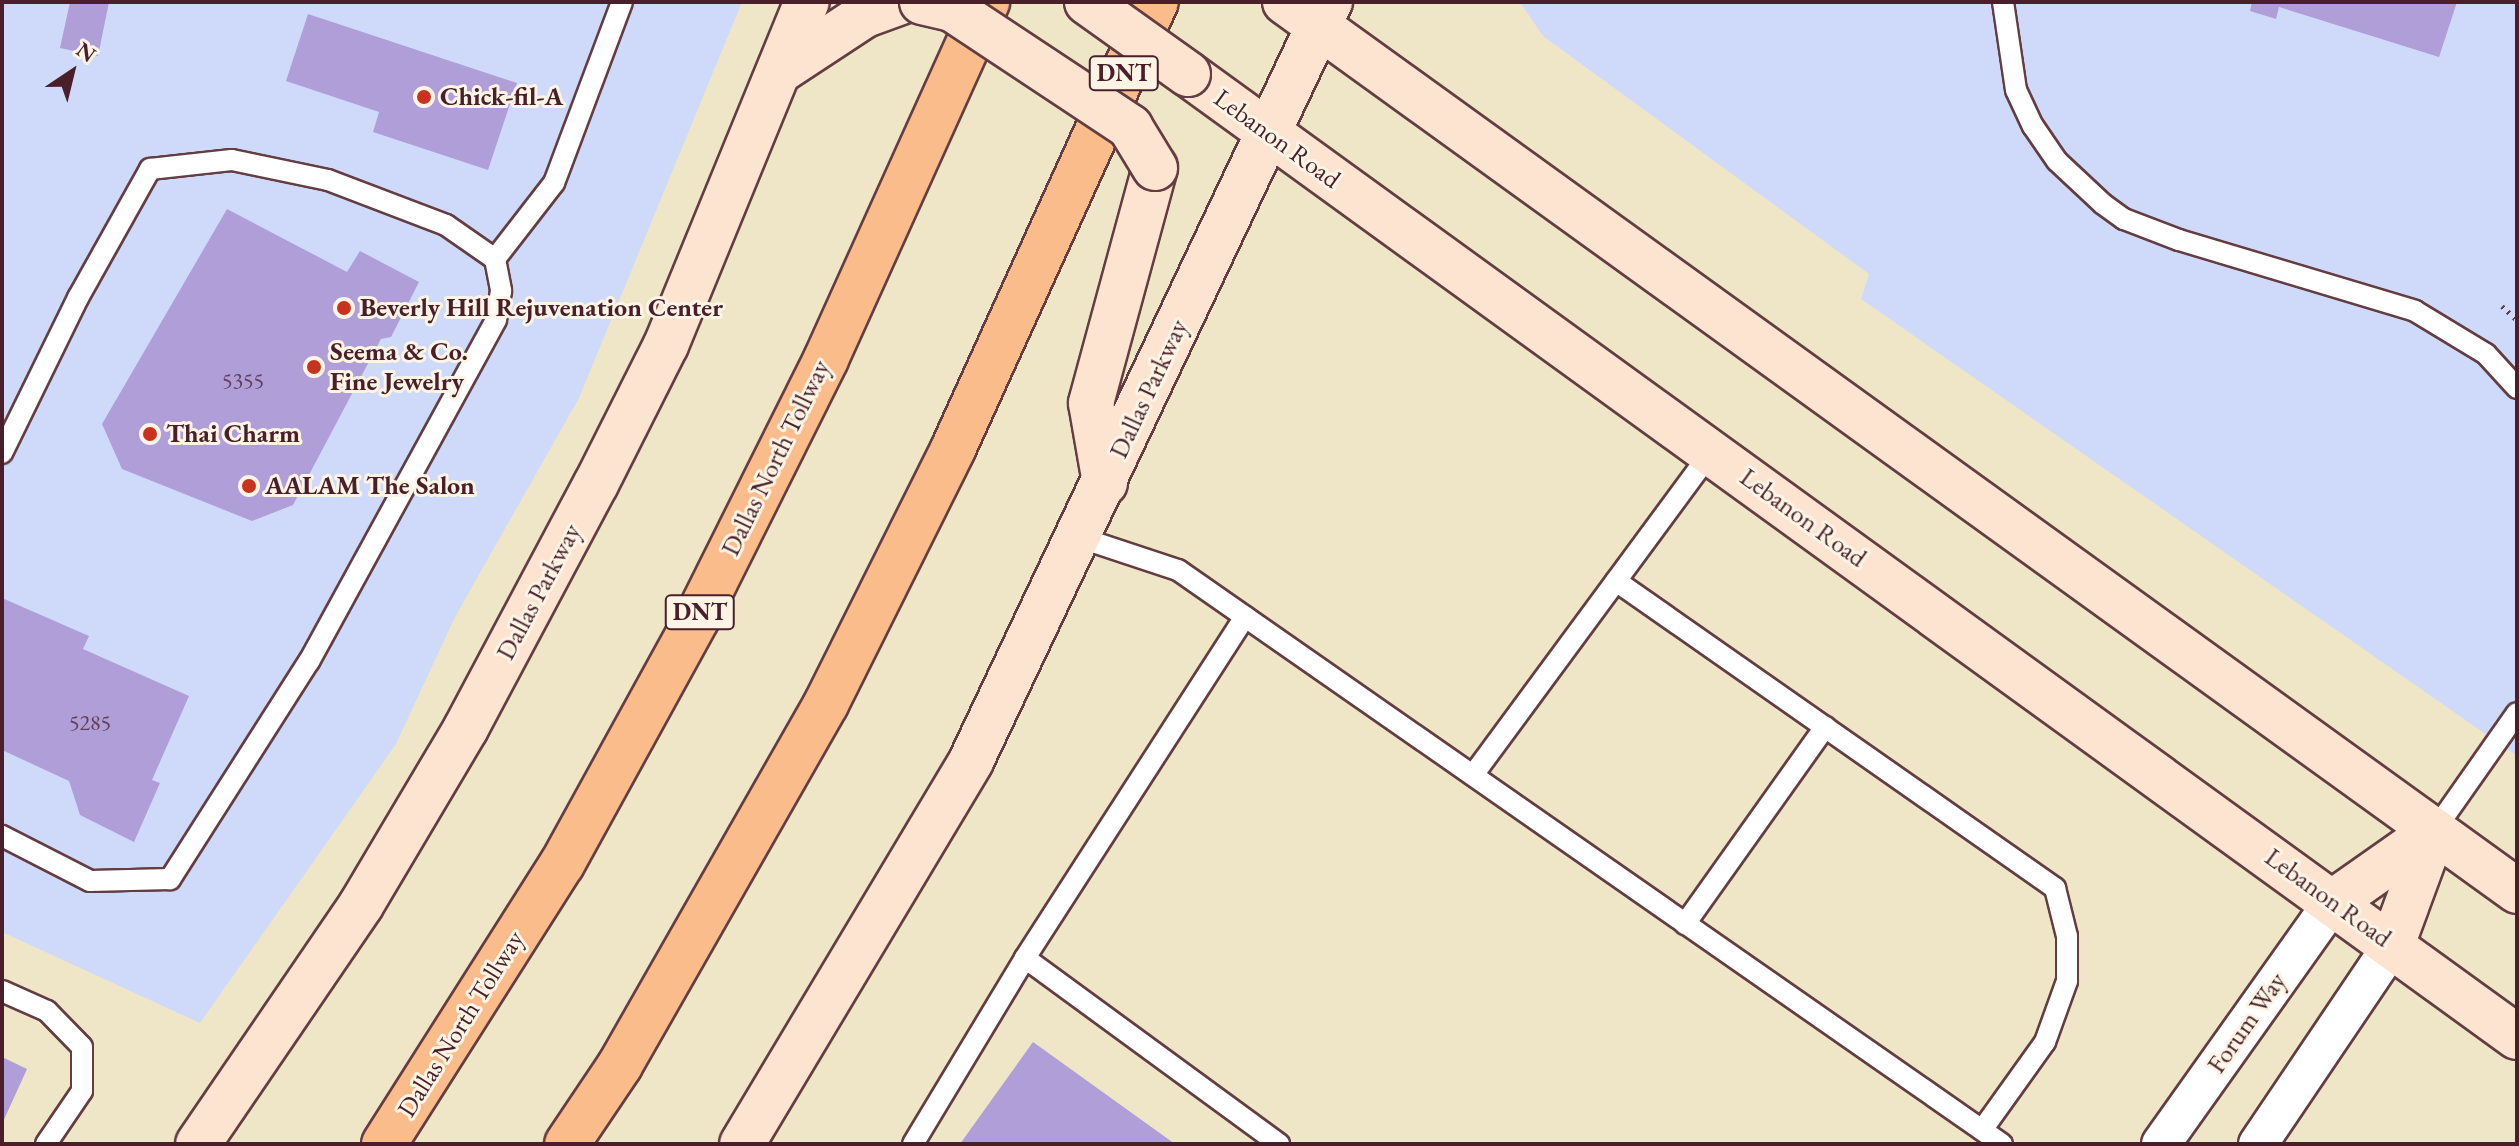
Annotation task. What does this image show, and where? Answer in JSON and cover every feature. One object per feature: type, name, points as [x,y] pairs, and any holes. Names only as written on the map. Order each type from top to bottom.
[{"type":"highway","name":"Dallas North Tollway","points":[[384,1144],[562,864],[697,618],[826,359],[987,2]]},
{"type":"highway","name":"DNT","points":[[567,1144],[620,1065],[826,704],[953,449],[1156,2]]},
{"type":"highway","points":[[585,1144],[620,1065]]},
{"type":"main road","name":"Dallas Parkway","points":[[198,1144],[361,905],[466,728],[666,345],[807,2]]},
{"type":"main road","points":[[780,71],[865,15],[901,2]]},
{"type":"main road","points":[[922,2],[952,9],[1130,127],[1155,168],[1091,403],[1105,483]]},
{"type":"main road","name":"Lebanon Road","points":[[1087,2],[2517,1037]]},
{"type":"main road","name":"Dallas Parkway","points":[[742,1144],[971,761],[1269,133],[1311,10]]},
{"type":"main road","points":[[1311,10],[2517,891]]},
{"type":"main road","points":[[2333,902],[2434,831]]},
{"type":"main road","points":[[2392,945],[2434,831]]},
{"type":"street","name":"Forum Way","points":[[2161,1144],[2333,902]]},
{"type":"street","points":[[2258,1144],[2392,945]]},
{"type":"lane","points":[[495,259],[554,183],[622,2]]},
{"type":"lane","points":[[2003,2],[2016,90],[2033,126],[2057,161],[2103,204],[2124,219],[2179,240],[2415,311],[2486,354],[2517,388]]},
{"type":"lane","points":[[2,453],[78,298],[150,169],[232,160],[328,180],[446,225],[495,259],[501,291],[496,320],[309,661],[170,879],[90,881],[2,836]]},
{"type":"lane","points":[[1473,775],[1711,452]]},
{"type":"lane","points":[[1078,537],[1178,570],[2002,1144]]},
{"type":"lane","points":[[1616,581],[2055,888],[2067,936],[2067,981],[2045,1042],[1982,1130]]},
{"type":"lane","points":[[913,1144],[1025,958],[1245,617]]},
{"type":"lane","points":[[2434,831],[2517,713]]},
{"type":"lane","points":[[1685,924],[1825,727]]},
{"type":"lane","points":[[1025,958],[1279,1144]]},
{"type":"lane","points":[[2,991],[47,1011],[82,1047],[82,1091],[46,1144]]},
{"type":"path","points":[[2502,306],[2517,320]]},
{"type":"shaded area","points":[[2,2],[742,2],[579,398],[455,617],[396,744],[200,1023],[2,932]]},
{"type":"shaded area","points":[[1520,2],[2517,2],[2517,756],[1861,299],[1869,274],[1543,36]]},
{"type":"building","points":[[70,2],[109,2],[98,56],[60,48]]},
{"type":"building","points":[[2252,2],[2457,2],[2439,57],[2279,7],[2276,19],[2250,11]]},
{"type":"building","name":"Chick-fil-A","points":[[308,14],[517,83],[488,170],[373,132],[379,112],[286,81]]},
{"type":"building","points":[[227,209],[347,272],[360,251],[419,282],[391,337],[381,339],[293,505],[252,521],[122,469],[102,424]]},
{"type":"building","points":[[2,598],[89,636],[83,649],[189,696],[152,780],[160,783],[134,842],[80,815],[69,781],[2,750]]},
{"type":"building","points":[[1033,1042],[1175,1144],[960,1144]]},
{"type":"building","points":[[2,1057],[27,1069],[2,1124]]},
{"type":"place","name":"Chick-fil-A","points":[[424,97]]},
{"type":"place","name":"Beverly Hill Rejuvenation Center","points":[[344,308]]},
{"type":"place","name":"Seema & Co. Fine Jewelry","points":[[314,367]]},
{"type":"place","name":"Thai Charm","points":[[150,434]]},
{"type":"place","name":"AALAM The Salon","points":[[249,486]]}]
